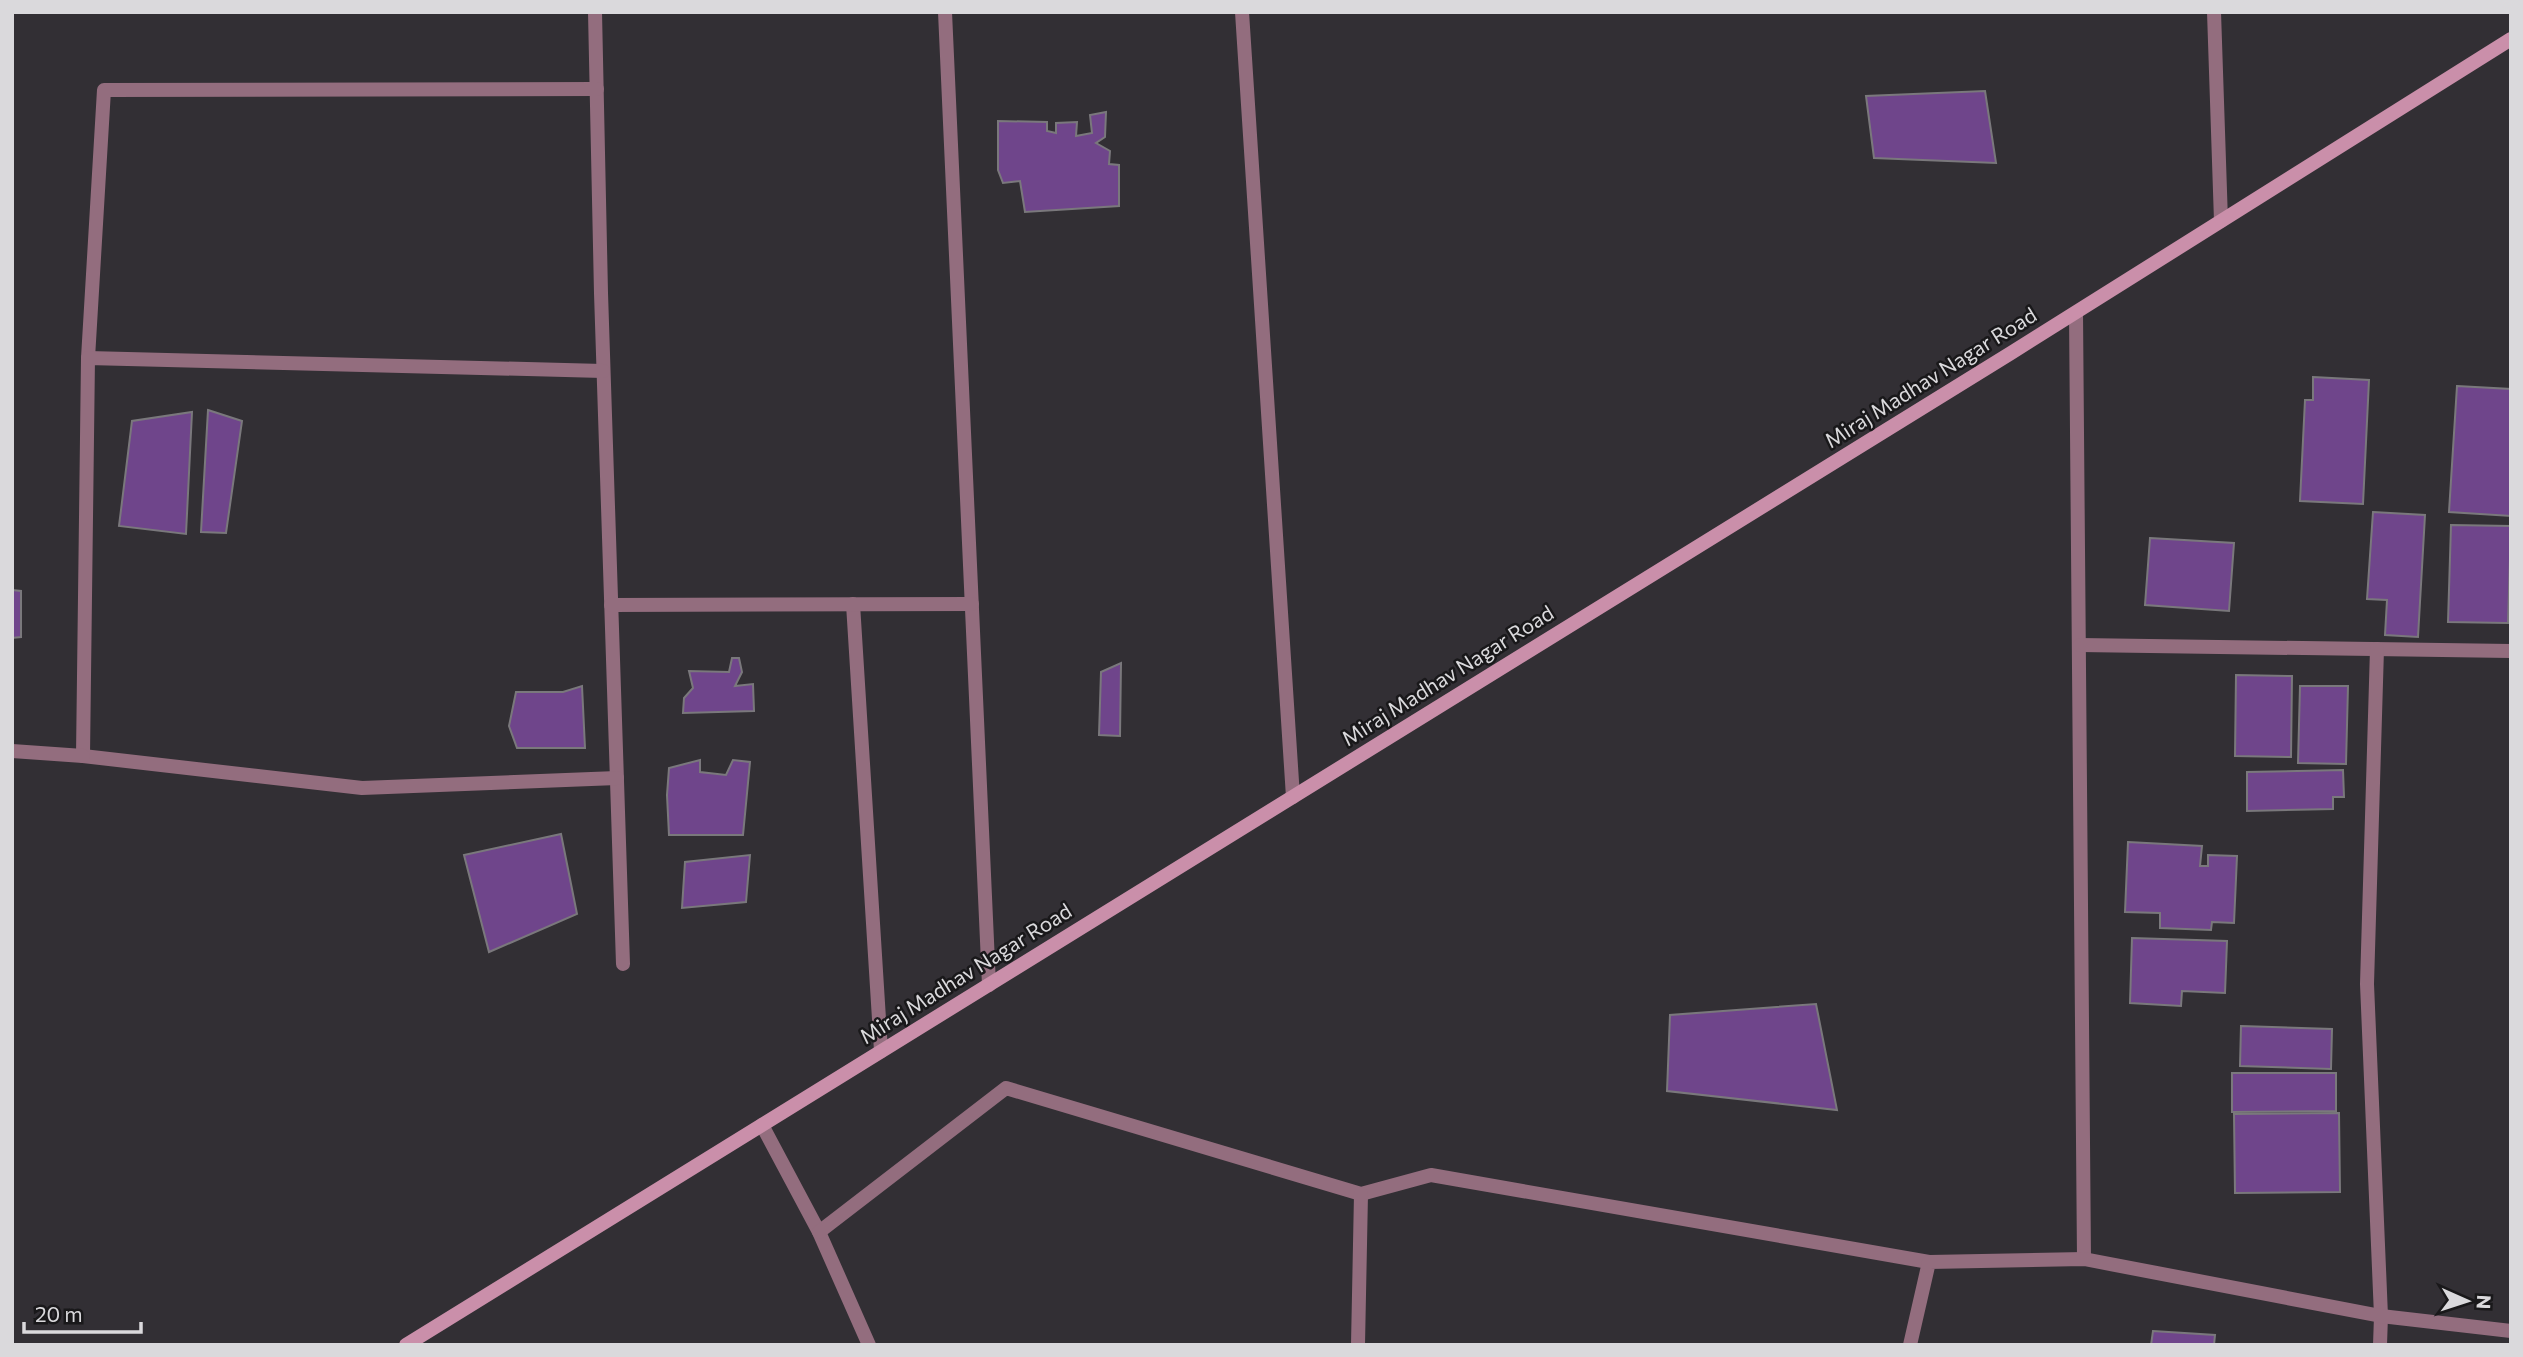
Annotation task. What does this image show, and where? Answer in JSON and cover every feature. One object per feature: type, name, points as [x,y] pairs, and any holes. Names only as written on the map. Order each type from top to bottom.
[{"type":"street","points":[[595,12],[603,371],[623,964]]},
{"type":"street","points":[[945,12],[989,985]]},
{"type":"street","points":[[1242,12],[1293,797]]},
{"type":"street","points":[[2214,12],[2221,221]]},
{"type":"street","name":"Miraj Madhav Nagar Road","points":[[406,1345],[2076,313],[2511,39]]},
{"type":"street","points":[[83,756],[88,358],[104,90],[597,89]]},
{"type":"street","points":[[2076,313],[2084,1259]]},
{"type":"street","points":[[88,358],[603,371]]},
{"type":"street","points":[[853,604],[881,1051]]},
{"type":"street","points":[[611,605],[972,604]]},
{"type":"street","points":[[2080,645],[2511,651]]},
{"type":"street","points":[[2377,649],[2367,984],[2380,1345]]},
{"type":"street","points":[[12,751],[83,756],[362,788],[617,778]]},
{"type":"street","points":[[819,1232],[1006,1088],[1361,1194],[1431,1175],[1929,1262],[2084,1259],[2381,1316],[2511,1331]]},
{"type":"street","points":[[762,1125],[819,1232],[869,1345]]},
{"type":"street","points":[[1358,1345],[1361,1194]]},
{"type":"street","points":[[1910,1345],[1929,1262]]},
{"type":"building","points":[[1985,91],[1996,163],[1874,158],[1866,96]]},
{"type":"building","points":[[1106,112],[1105,137],[1096,143],[1110,151],[1109,164],[1119,165],[1119,206],[1025,212],[1020,181],[1003,183],[998,170],[998,121],[1047,122],[1047,131],[1056,133],[1056,123],[1077,122],[1076,136],[1092,133],[1090,115]]},
{"type":"building","points":[[2313,377],[2369,380],[2363,504],[2300,501],[2305,400],[2313,400]]},
{"type":"building","points":[[2457,386],[2511,389],[2511,516],[2449,512]]},
{"type":"building","points":[[208,410],[242,421],[226,533],[201,532]]},
{"type":"building","points":[[192,412],[186,534],[119,526],[132,421]]},
{"type":"building","points":[[2373,512],[2425,515],[2418,637],[2385,635],[2387,600],[2367,599]]},
{"type":"building","points":[[2451,525],[2511,526],[2508,623],[2448,622]]},
{"type":"building","points":[[2150,538],[2234,543],[2229,611],[2145,605]]},
{"type":"building","points":[[12,590],[21,591],[21,637],[12,638]]},
{"type":"building","points":[[732,658],[739,658],[742,672],[735,686],[753,684],[754,711],[683,713],[684,698],[693,688],[689,671],[729,672]]},
{"type":"building","points":[[1121,663],[1120,736],[1099,735],[1101,672]]},
{"type":"building","points":[[2236,675],[2292,676],[2291,757],[2235,756]]},
{"type":"building","points":[[582,686],[585,748],[517,748],[509,726],[516,692],[563,692]]},
{"type":"building","points":[[2300,686],[2348,686],[2346,764],[2298,763]]},
{"type":"building","points":[[700,760],[700,772],[726,775],[733,760],[750,762],[743,835],[669,835],[669,768]]},
{"type":"building","points":[[2343,770],[2344,797],[2333,797],[2333,809],[2247,811],[2247,772]]},
{"type":"building","points":[[561,834],[577,914],[489,952],[464,855]]},
{"type":"building","points":[[2128,842],[2202,846],[2200,866],[2208,866],[2208,855],[2237,856],[2234,923],[2212,922],[2211,930],[2160,928],[2160,913],[2125,912]]},
{"type":"building","points":[[750,855],[746,902],[682,908],[685,862]]},
{"type":"building","points":[[2132,938],[2227,941],[2225,993],[2182,991],[2181,1006],[2130,1003]]},
{"type":"building","points":[[1816,1004],[1837,1110],[1667,1091],[1670,1015]]},
{"type":"building","points":[[2241,1026],[2332,1029],[2331,1069],[2240,1066]]},
{"type":"building","points":[[2232,1073],[2336,1073],[2336,1111],[2232,1112]]},
{"type":"building","points":[[2339,1113],[2340,1192],[2235,1193],[2234,1114]]},
{"type":"building","points":[[2153,1331],[2215,1335],[2214,1345],[2151,1345]]}]
